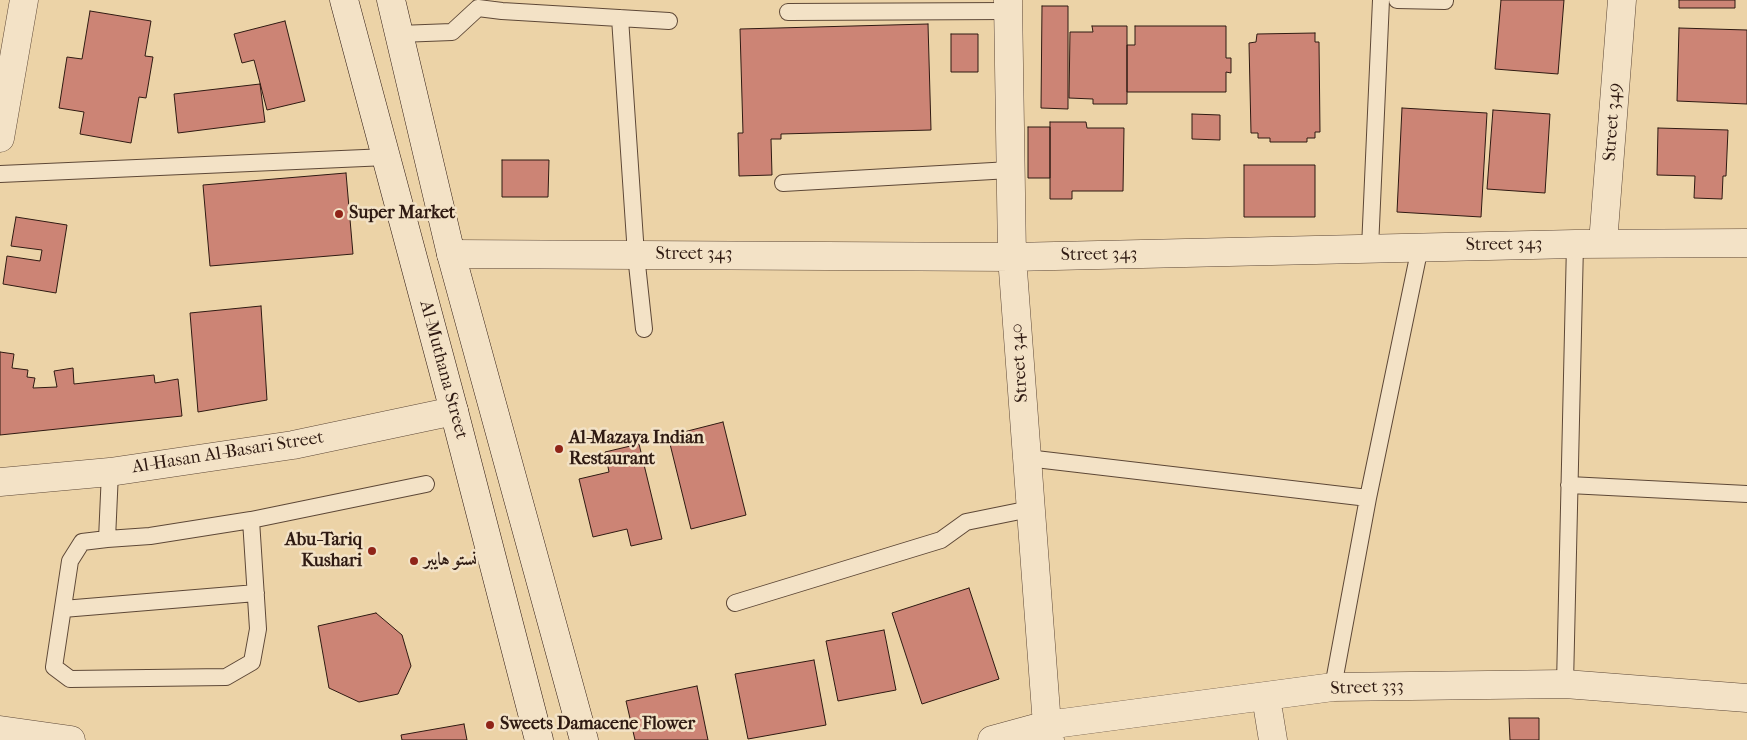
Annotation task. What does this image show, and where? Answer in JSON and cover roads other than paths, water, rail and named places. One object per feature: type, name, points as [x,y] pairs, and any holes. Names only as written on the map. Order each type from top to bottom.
[{"type":"street","points":[[0,138],[24,0]]},
{"type":"street","name":"Al-Muthana Street","points":[[344,0],[454,410],[539,740]]},
{"type":"street","points":[[391,0],[451,254],[584,740]]},
{"type":"street","name":"Street 349","points":[[1603,243],[1622,0]]},
{"type":"street","name":"Street 340","points":[[1008,6],[1012,257],[1048,733]]},
{"type":"street","name":"Street 343","points":[[451,254],[1012,257],[1603,243],[1747,243]]},
{"type":"street","name":"Al-Hasan Al-Basari Street","points":[[0,482],[110,472],[293,445],[454,410]]},
{"type":"street","name":"Street 333","points":[[992,740],[1048,733],[1333,687],[1565,684],[1747,698]]},
{"type":"street","points":[[1266,697],[1273,740]]},
{"type":"street","points":[[0,730],[71,740]]},
{"type":"lane","points":[[1370,248],[1381,0]]},
{"type":"lane","points":[[1397,0],[1445,1]]},
{"type":"lane","points":[[788,12],[1008,6]]},
{"type":"lane","points":[[399,34],[452,32],[478,8],[669,20]]},
{"type":"lane","points":[[620,18],[636,255],[644,329]]},
{"type":"lane","points":[[0,174],[387,157]]},
{"type":"lane","points":[[783,183],[1010,170]]},
{"type":"lane","points":[[1565,684],[1575,244]]},
{"type":"lane","points":[[1333,687],[1368,498],[1420,247]]},
{"type":"lane","points":[[1027,458],[1368,498]]},
{"type":"lane","points":[[107,538],[110,472]]},
{"type":"lane","points":[[251,520],[258,629],[252,662],[226,677],[70,679],[54,667],[70,561],[82,542],[107,538],[150,536],[251,520],[426,484]]},
{"type":"lane","points":[[1569,486],[1747,494]]},
{"type":"lane","points":[[736,603],[941,540],[966,522],[1030,509]]},
{"type":"lane","points":[[63,609],[256,594]]},
{"type":"place","name":"Super Market","points":[[339,214]]},
{"type":"place","name":"Al-Mazaya Indian Restaurant","points":[[559,449]]},
{"type":"place","name":"Abu-Tariq Kushari","points":[[372,551]]},
{"type":"place","name":"نستو هايبر","points":[[414,561]]},
{"type":"place","name":"Sweets Damacene Flower","points":[[490,725]]}]
